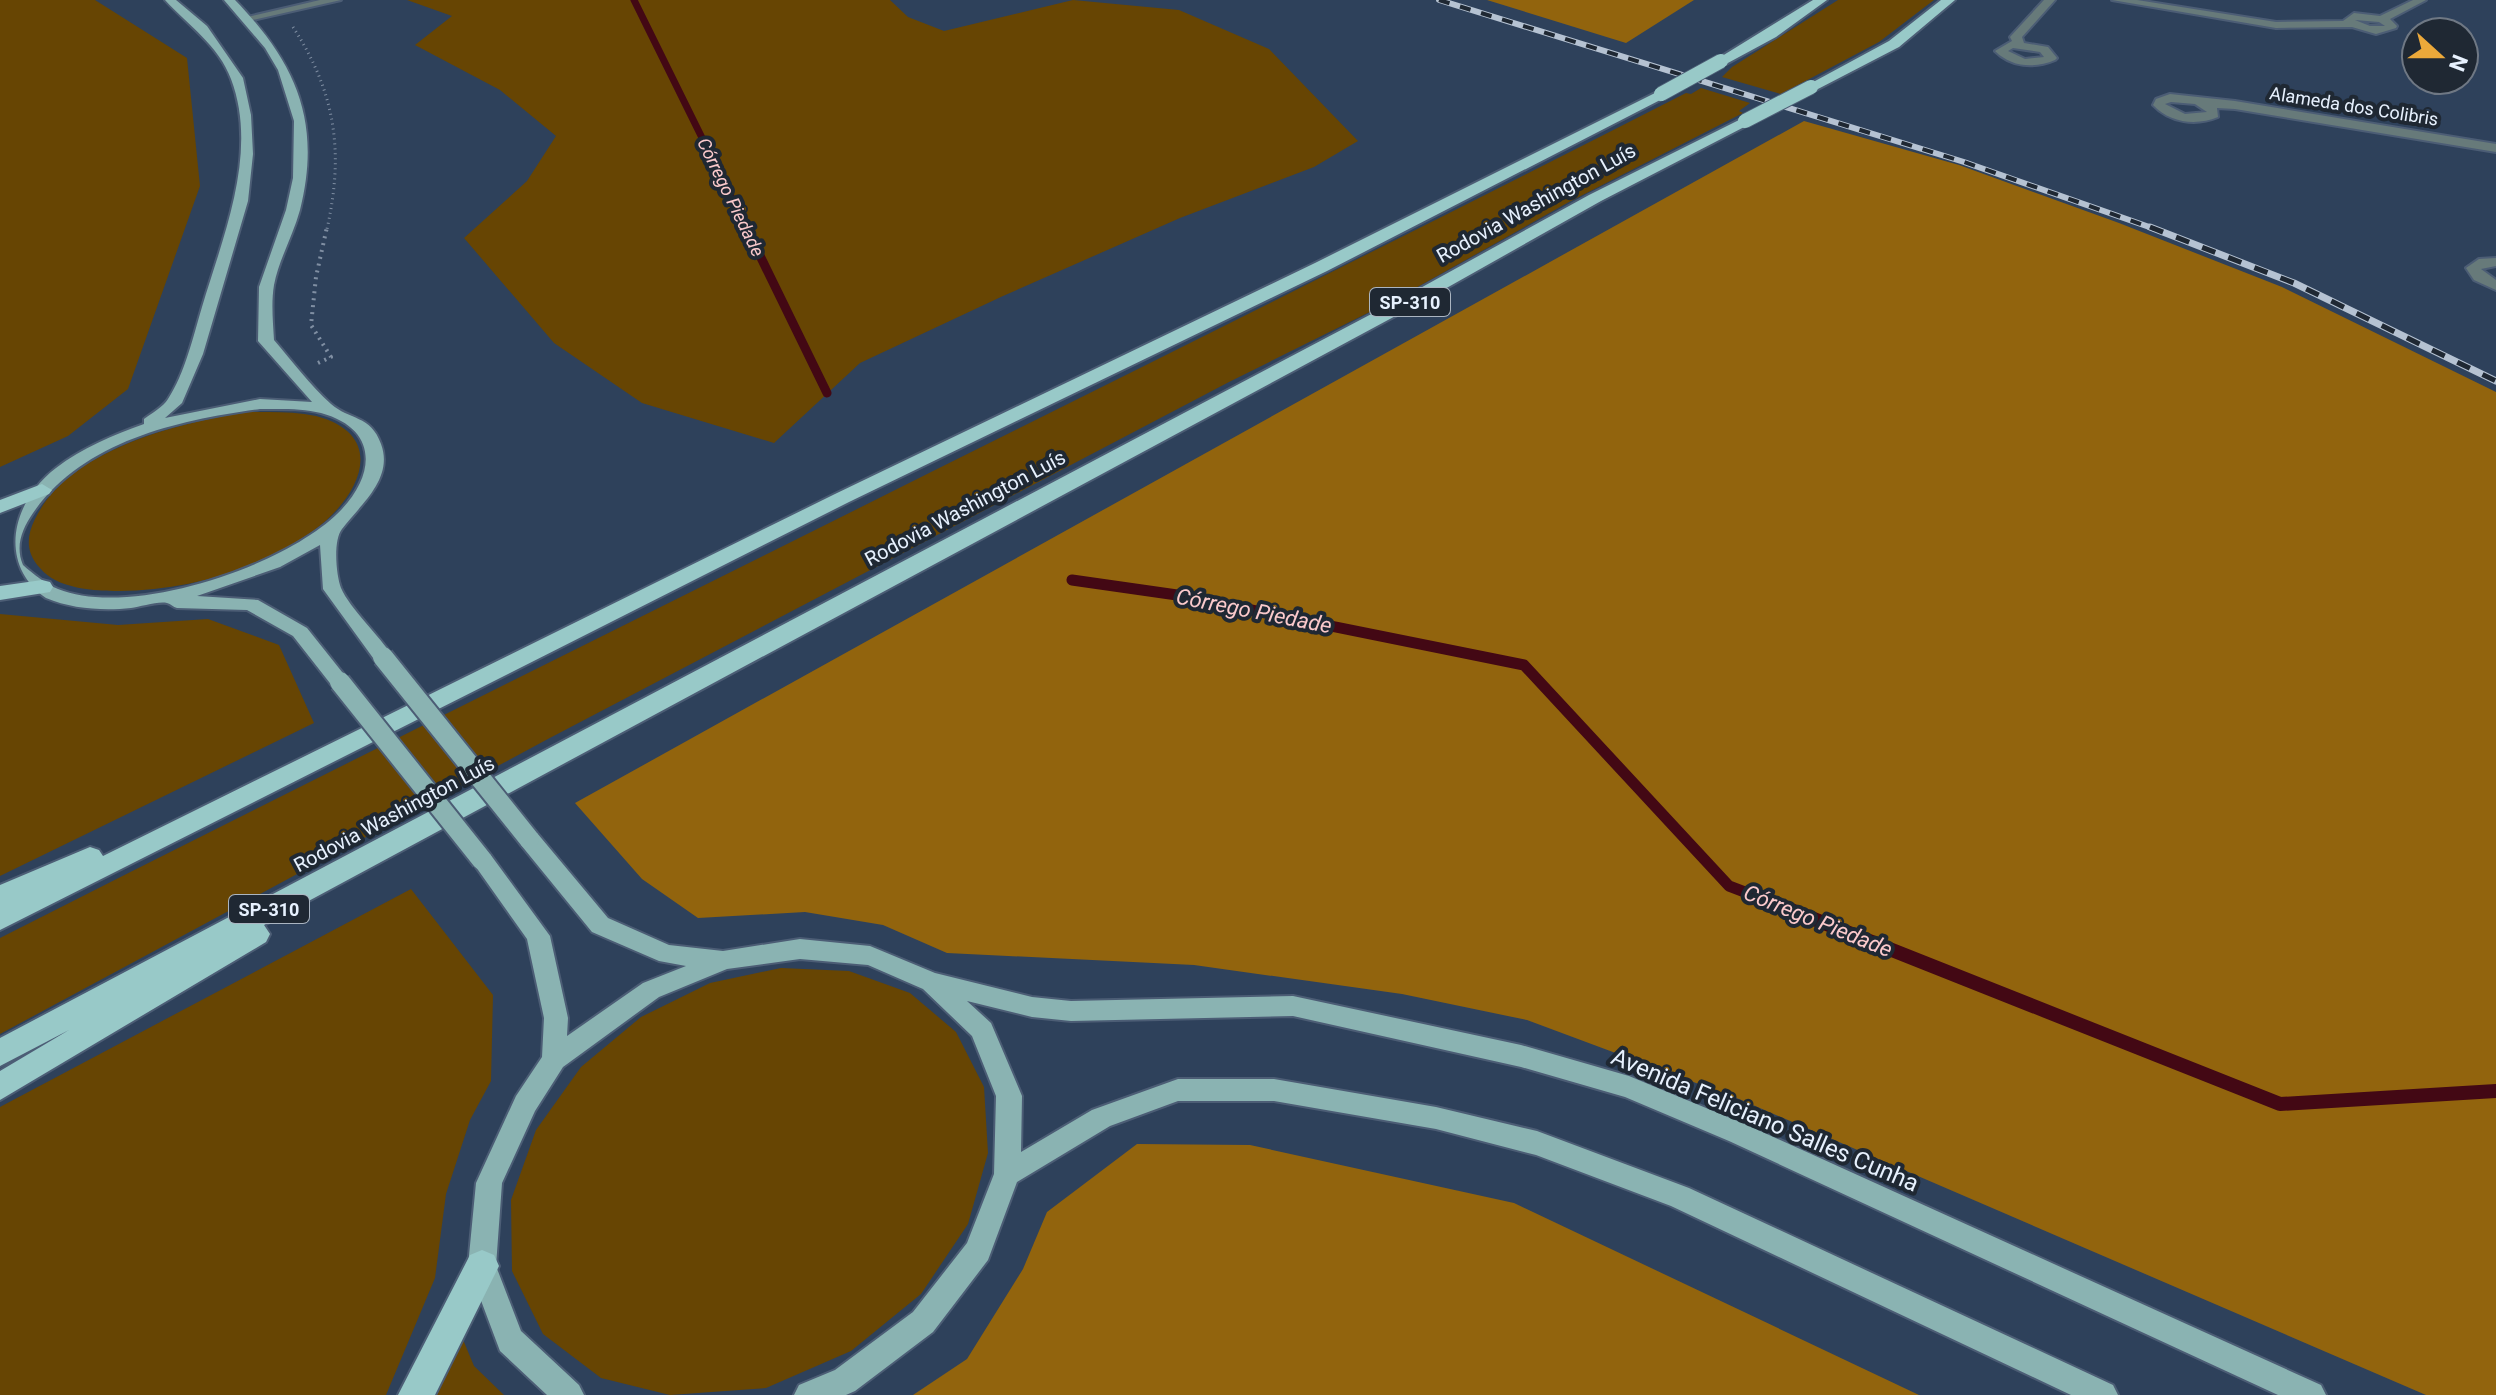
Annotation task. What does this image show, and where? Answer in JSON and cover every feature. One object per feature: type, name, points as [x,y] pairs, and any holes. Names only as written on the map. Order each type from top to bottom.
[{"type":"highway","name":"Rodovia Washington Luís","points":[[0,919],[842,498],[1321,267],[1661,94],[1771,34],[1821,0]]},
{"type":"highway","name":"Rodovia Washington Luís","points":[[0,1053],[1421,295],[1595,198],[1894,44],[1949,0]]},
{"type":"highway","points":[[0,507],[42,490]]},
{"type":"highway","points":[[0,593],[42,587]]},
{"type":"highway","points":[[0,897],[461,691]]},
{"type":"highway","points":[[0,1087],[539,766]]},
{"type":"highway","points":[[416,1395],[482,1266]]},
{"type":"main road","points":[[170,0],[203,28],[237,78],[245,115],[247,154],[241,201],[195,354],[174,403],[138,432],[69,468],[42,490],[24,510],[13,530],[10,550],[15,568],[56,595],[93,602],[251,604],[300,632],[482,860],[538,936],[556,1018],[554,1059]]},
{"type":"main road","points":[[229,0],[248,18],[281,60],[295,89],[300,122],[300,166],[293,210],[265,296],[266,341],[328,410]]},
{"type":"main road","points":[[137,601],[180,595],[263,569],[331,529],[362,499],[377,469],[375,443],[358,423],[328,410],[297,404],[221,408],[138,432]]},
{"type":"main road","points":[[331,529],[328,556],[332,589],[383,657],[600,925],[667,954],[725,960]]},
{"type":"main road","points":[[569,1395],[510,1341],[482,1266],[489,1183],[525,1104],[554,1059],[651,990],[725,960],[800,949],[870,956],[931,982],[982,1030],[1009,1096],[1007,1174],[978,1251],[923,1322],[845,1381],[809,1395]]},
{"type":"main road","name":"Avenida Feliciano Salles Cunha","points":[[931,982],[1032,1007],[1071,1011],[1293,1006],[1521,1056],[1629,1087],[2311,1395]]},
{"type":"main road","points":[[1007,1174],[1101,1118],[1178,1090],[1274,1090],[1436,1118],[1537,1143],[1680,1197],[2103,1395]]},
{"type":"street","points":[[248,18],[336,0]]},
{"type":"street","points":[[2019,44],[2019,32],[2050,0]]},
{"type":"street","points":[[2117,0],[2276,25],[2351,24],[2368,29],[2391,29],[2392,26],[2382,19],[2421,0]]},
{"type":"street","name":"Alameda dos Colibris","points":[[2205,104],[2235,105],[2496,148]]},
{"type":"street","points":[[2496,262],[2484,262],[2473,268],[2479,277],[2496,286]]},
{"type":"shaded area","points":[[0,0],[95,0],[187,58],[200,186],[128,389],[68,436],[0,467]]},
{"type":"shaded area","points":[[407,0],[890,0],[908,17],[944,31],[1073,0],[1179,10],[1269,49],[1358,141],[1314,167],[1180,218],[860,363],[774,443],[642,403],[554,343],[464,238],[527,181],[556,136],[500,90],[415,45],[452,16]]},
{"type":"shaded area","points":[[1487,0],[1694,0],[1626,43]]},
{"type":"shaded area","points":[[1838,0],[1934,0],[1879,42],[1781,94],[1722,77],[1732,67]]},
{"type":"shaded area","points":[[1701,88],[1750,103],[1739,111],[1743,113],[1569,202],[1398,298],[1229,382],[546,740],[0,1034],[0,938]]},
{"type":"shaded area","points":[[1804,121],[1959,165],[2119,223],[2282,287],[2496,392],[2496,1395],[2426,1395],[1739,1099],[1527,1020],[1402,994],[1194,965],[947,953],[883,925],[805,912],[698,918],[642,879],[575,803]]},
{"type":"shaded area","points":[[250,412],[316,416],[339,425],[354,438],[360,453],[360,469],[354,486],[329,518],[313,531],[269,557],[220,576],[145,590],[109,591],[66,585],[47,575],[35,562],[29,538],[35,519],[51,495],[73,474],[129,443],[160,432]]},
{"type":"shaded area","points":[[0,614],[118,625],[208,619],[279,645],[314,723],[0,876]]},
{"type":"shaded area","points":[[411,889],[493,995],[491,1081],[470,1120],[446,1194],[435,1278],[386,1395],[0,1395],[0,1107]]},
{"type":"shaded area","points":[[781,968],[849,971],[910,993],[956,1032],[984,1087],[988,1153],[968,1224],[921,1294],[851,1351],[766,1388],[670,1395],[601,1378],[543,1334],[512,1271],[511,1200],[536,1130],[581,1067],[641,1017],[710,983]]},
{"type":"shaded area","points":[[1137,1144],[1250,1145],[1514,1203],[1919,1395],[913,1395],[967,1359],[1023,1269],[1047,1212]]},
{"type":"shaded area","points":[[459,1330],[474,1366],[504,1395],[432,1395]]},
{"type":"waterway","name":"Córrego Piedade","points":[[634,0],[747,229]]},
{"type":"waterway","name":"Córrego Piedade","points":[[746,227],[827,393]]},
{"type":"waterway","name":"Córrego Piedade","points":[[1072,580],[1177,595],[1524,665],[1729,886],[1776,904]]},
{"type":"waterway","name":"Córrego Piedade","points":[[1771,902],[2280,1104],[2496,1091]]},
{"type":"railway","points":[[1439,0],[1964,162],[2155,229]]},
{"type":"railway","points":[[2150,227],[2294,283],[2496,381]]}]
